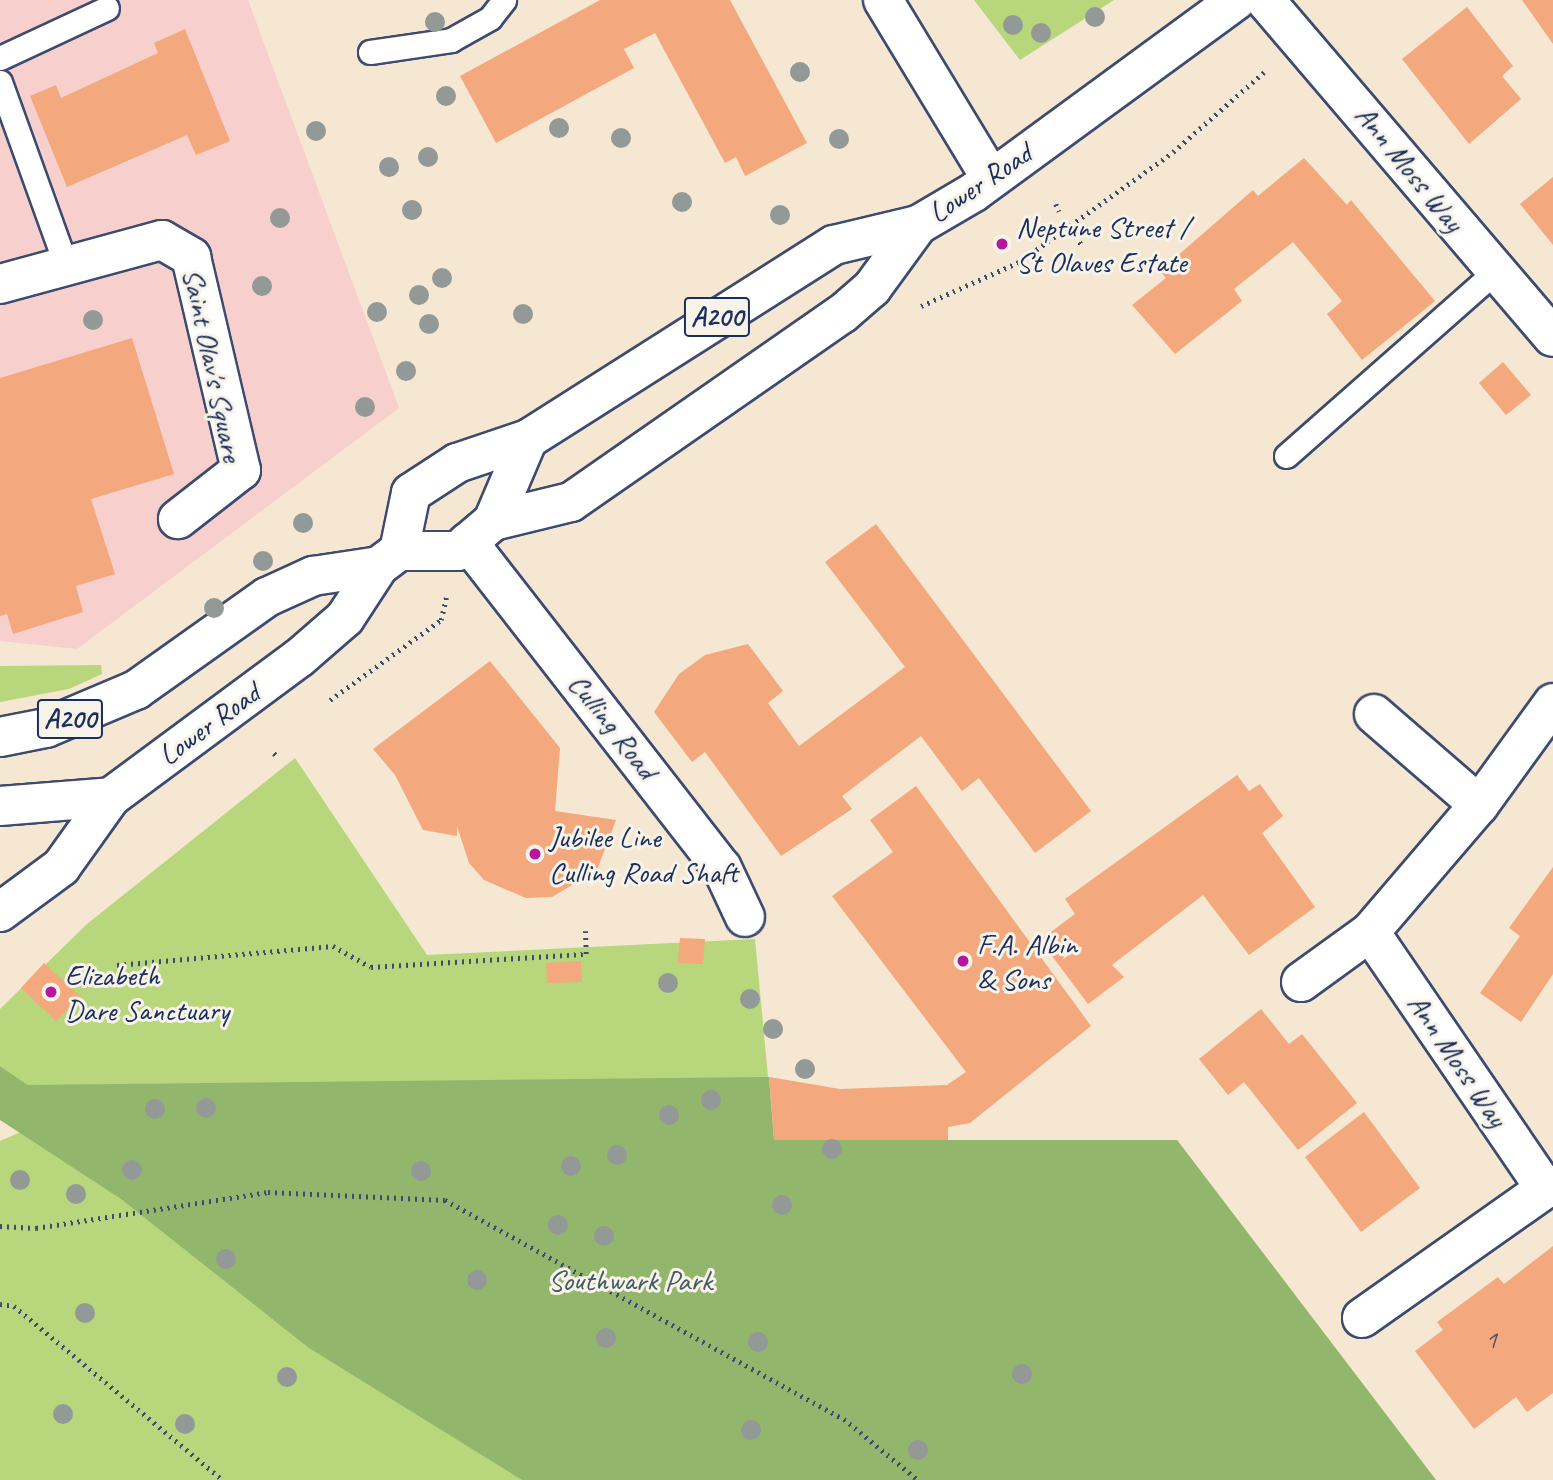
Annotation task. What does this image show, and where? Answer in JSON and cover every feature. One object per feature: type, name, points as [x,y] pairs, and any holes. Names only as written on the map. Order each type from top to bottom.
[{"type":"main road","points":[[883,0],[991,178]]},
{"type":"main road","name":"Lower Road","points":[[111,797],[299,659],[345,618],[389,558],[411,493],[457,463],[528,439],[834,245],[918,225],[991,178],[1236,0]]},
{"type":"main road","name":"Ann Moss Way","points":[[1265,0],[1553,337]]},
{"type":"main road","points":[[480,532],[571,502],[831,321],[872,288],[918,225]]},
{"type":"main road","name":"Saint Olav's Square","points":[[0,284],[167,240],[191,257],[241,470],[178,519]]},
{"type":"main road","points":[[480,532],[528,439]]},
{"type":"main road","name":"A200","points":[[0,737],[46,728],[136,690],[267,597],[313,576],[389,558],[458,551],[480,532]]},
{"type":"main road","name":"Culling Road","points":[[480,532],[722,868],[745,917]]},
{"type":"main road","points":[[1301,982],[1370,932],[1479,805],[1553,703]]},
{"type":"main road","points":[[1374,714],[1479,805]]},
{"type":"main road","points":[[0,806],[111,797]]},
{"type":"main road","points":[[0,912],[61,867],[111,797]]},
{"type":"main road","name":"Ann Moss Way","points":[[1362,1318],[1549,1187],[1370,932]]},
{"type":"lane","points":[[370,52],[451,40],[490,18],[504,0]]},
{"type":"lane","points":[[0,58],[107,8]]},
{"type":"lane","points":[[0,82],[67,268]]},
{"type":"lane","points":[[1286,456],[1495,272]]},
{"type":"path","points":[[910,310],[1019,262],[1183,144],[1273,62]]},
{"type":"path","points":[[1056,204],[1059,211]]},
{"type":"path","points":[[1076,236],[1083,247]]},
{"type":"path","points":[[316,708],[441,620]]},
{"type":"path","points":[[274,753],[279,758]]},
{"type":"path","points":[[117,965],[334,946],[371,967],[586,954],[584,931]]},
{"type":"path","points":[[0,1226],[36,1228],[268,1192],[445,1200],[844,1419],[918,1480]]},
{"type":"path","points":[[0,1304],[14,1306],[223,1480]]},
{"type":"shaded area","points":[[0,0],[248,0],[399,408],[77,649],[0,641]]},
{"type":"green space","points":[[974,0],[1114,0],[1020,60]]},
{"type":"green space","points":[[101,665],[102,674],[69,689],[0,702],[0,666]]},
{"type":"green space","name":"Southwark Park","points":[[295,758],[427,955],[755,939],[774,1140],[1177,1140],[1436,1480],[0,1480],[0,1141],[125,1087],[28,1085],[0,1066],[0,1009],[87,924]]},
{"type":"green space","name":"Southwark Park","points":[[0,1066],[28,1085],[769,1077],[774,1140],[1177,1140],[1436,1480],[522,1480],[309,1348],[121,1199],[0,1120]]},
{"type":"building","points":[[600,0],[730,0],[807,143],[745,176],[736,157],[725,163],[655,33],[624,49],[634,68],[496,143],[460,76]]},
{"type":"building","points":[[1522,0],[1553,0],[1553,44]]},
{"type":"building","points":[[1467,7],[1513,66],[1502,76],[1521,99],[1469,144],[1402,59]]},
{"type":"building","points":[[185,29],[230,141],[196,155],[187,135],[67,187],[30,96],[56,85],[61,98],[158,53],[154,43]]},
{"type":"building","points":[[1304,158],[1347,205],[1351,200],[1435,301],[1362,360],[1327,314],[1342,301],[1293,242],[1234,289],[1242,301],[1175,354],[1132,305],[1166,278],[1160,271],[1253,190],[1258,196]]},
{"type":"building","points":[[1553,177],[1553,245],[1520,204]]},
{"type":"building","points":[[132,338],[174,474],[91,499],[115,574],[76,586],[83,612],[13,634],[7,614],[0,616],[0,378]]},
{"type":"building","points":[[1503,362],[1531,395],[1506,415],[1479,383]]},
{"type":"building","points":[[876,524],[1091,811],[1035,853],[979,778],[962,791],[921,736],[842,796],[852,809],[781,856],[705,752],[692,762],[654,712],[679,674],[705,655],[748,644],[783,691],[768,703],[799,746],[905,667],[825,562]]},
{"type":"building","points":[[490,661],[560,748],[555,811],[616,820],[597,870],[552,897],[526,898],[484,880],[469,863],[457,826],[457,836],[423,830],[395,775],[373,749]]},
{"type":"building","points":[[1237,775],[1249,791],[1260,784],[1283,816],[1262,833],[1315,907],[1249,955],[1203,895],[1112,965],[1124,977],[1088,1004],[1040,940],[1075,914],[1065,899]]},
{"type":"building","name":"F.A. Albin & Sons","points":[[916,786],[1091,1026],[970,1123],[948,1127],[948,1140],[774,1140],[769,1077],[840,1089],[947,1085],[966,1072],[832,896],[893,852],[870,820]]},
{"type":"building","points":[[1553,867],[1553,974],[1521,1022],[1480,993],[1520,936],[1509,928]]},
{"type":"building","points":[[680,938],[705,939],[703,964],[678,963]]},
{"type":"building","points":[[581,961],[582,982],[547,983],[546,963]]},
{"type":"building","name":"Elizabeth Dare Sanctuary","points":[[44,963],[81,997],[56,1021],[21,988]]},
{"type":"building","points":[[1261,1009],[1289,1044],[1302,1034],[1357,1103],[1298,1150],[1244,1082],[1228,1095],[1199,1059]]},
{"type":"building","points":[[1364,1112],[1420,1188],[1361,1232],[1305,1157]]},
{"type":"building","points":[[1553,1246],[1553,1393],[1527,1412],[1516,1397],[1474,1429],[1415,1351],[1443,1330],[1437,1322],[1498,1277],[1504,1284]]},
{"type":"place","name":"Neptune Street / St Olaves Estate","points":[[1002,244]]},
{"type":"place","name":"Jubilee Line Culling Road Shaft","points":[[535,854]]},
{"type":"place","name":"F.A. Albin & Sons","points":[[963,961]]},
{"type":"place","name":"Elizabeth Dare Sanctuary","points":[[51,992]]}]
